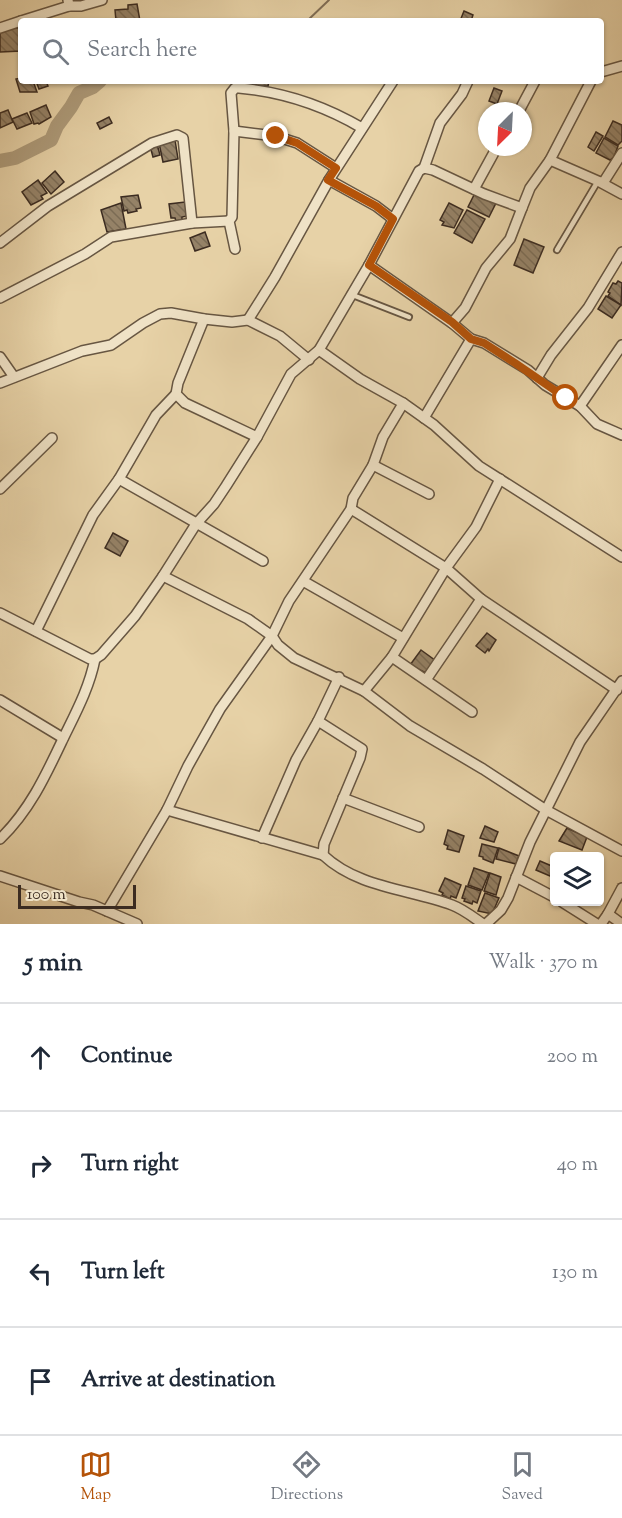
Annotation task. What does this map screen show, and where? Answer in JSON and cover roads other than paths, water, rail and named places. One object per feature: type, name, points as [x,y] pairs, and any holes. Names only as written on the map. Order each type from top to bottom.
[{"type":"street","points":[[29,18],[69,3],[81,6],[102,0]]},
{"type":"street","points":[[0,28],[18,22]]},
{"type":"street","points":[[604,71],[622,66]]},
{"type":"street","points":[[248,320],[328,180],[391,84]]},
{"type":"street","points":[[0,613],[90,659],[101,655],[135,616],[196,524],[214,504],[256,437],[291,374],[319,350],[369,265],[419,171],[424,168],[440,123],[462,94],[467,84]]},
{"type":"street","points":[[524,102],[534,84]]},
{"type":"street","points":[[452,322],[462,312],[486,268],[510,239],[530,188],[550,159],[589,84]]},
{"type":"street","points":[[236,249],[229,221],[234,131],[231,93],[235,88],[285,95],[318,105],[362,128]]},
{"type":"street","points":[[234,131],[276,136],[297,143],[336,168]]},
{"type":"street","points":[[0,243],[48,206],[152,142],[177,135],[183,138],[192,223]]},
{"type":"street","points":[[601,182],[622,153]]},
{"type":"street","points":[[474,189],[492,156]]},
{"type":"street","points":[[550,159],[622,194]]},
{"type":"street","points":[[424,168],[522,208]]},
{"type":"street","points":[[328,180],[376,206],[393,219]]},
{"type":"street","points":[[0,298],[85,254],[111,237],[192,223],[229,221]]},
{"type":"street","points":[[537,378],[551,355],[588,308],[622,252]]},
{"type":"street","points":[[369,265],[452,322],[471,339],[484,343],[580,406],[597,424],[622,435]]},
{"type":"street","points":[[0,383],[82,351],[111,345],[143,323],[160,314],[171,313],[232,322],[248,320],[280,336],[309,360]]},
{"type":"street","points":[[36,631],[93,515],[119,479],[156,415],[177,394],[178,382],[204,319]]},
{"type":"street","points":[[424,418],[471,339]]},
{"type":"street","points":[[580,406],[622,345]]},
{"type":"street","points":[[319,350],[360,379],[403,403],[424,418],[479,466],[622,556]]},
{"type":"street","points":[[0,357],[15,377]]},
{"type":"street","points":[[177,394],[185,403],[256,437]]},
{"type":"street","points":[[107,911],[167,810],[188,766],[220,709],[272,636],[290,601],[351,509],[353,498],[373,465],[383,437],[403,403]]},
{"type":"street","points":[[0,489],[52,438]]},
{"type":"street","points":[[373,465],[429,494]]},
{"type":"street","points":[[119,479],[263,561]]},
{"type":"street","points":[[364,691],[392,657],[446,568],[476,527],[500,479]]},
{"type":"street","points":[[351,509],[446,568],[481,599],[616,690]]},
{"type":"street","points":[[163,576],[233,610],[272,636],[278,645],[294,658],[364,691],[410,726],[546,810],[622,851]]},
{"type":"street","points":[[303,581],[403,638]]},
{"type":"street","points":[[426,680],[481,599]]},
{"type":"street","points":[[392,657],[472,712]]},
{"type":"street","points":[[0,839],[20,818],[39,789],[90,681],[95,659]]},
{"type":"street","points":[[262,838],[296,760],[339,678]]},
{"type":"street","points":[[167,810],[323,855],[355,876],[454,906],[484,924],[501,910],[530,842],[580,742],[622,681]]},
{"type":"street","points":[[0,700],[63,738]]},
{"type":"street","points":[[318,721],[362,749],[324,844],[323,855]]},
{"type":"street","points":[[344,798],[419,827]]},
{"type":"street","points":[[0,876],[107,911],[137,924]]},
{"type":"street","points":[[516,877],[550,894]]},
{"type":"street","points":[[569,906],[599,924],[608,914],[622,888]]},
{"type":"street","points":[[608,914],[622,924]]},
{"type":"lane","points":[[557,250],[601,182]]},
{"type":"lane","points":[[350,294],[409,317]]},
{"type":"waterway","points":[[310,18],[329,0]]},
{"type":"waterway","points":[[0,161],[15,158],[51,140],[57,126],[79,93],[96,84]]}]
